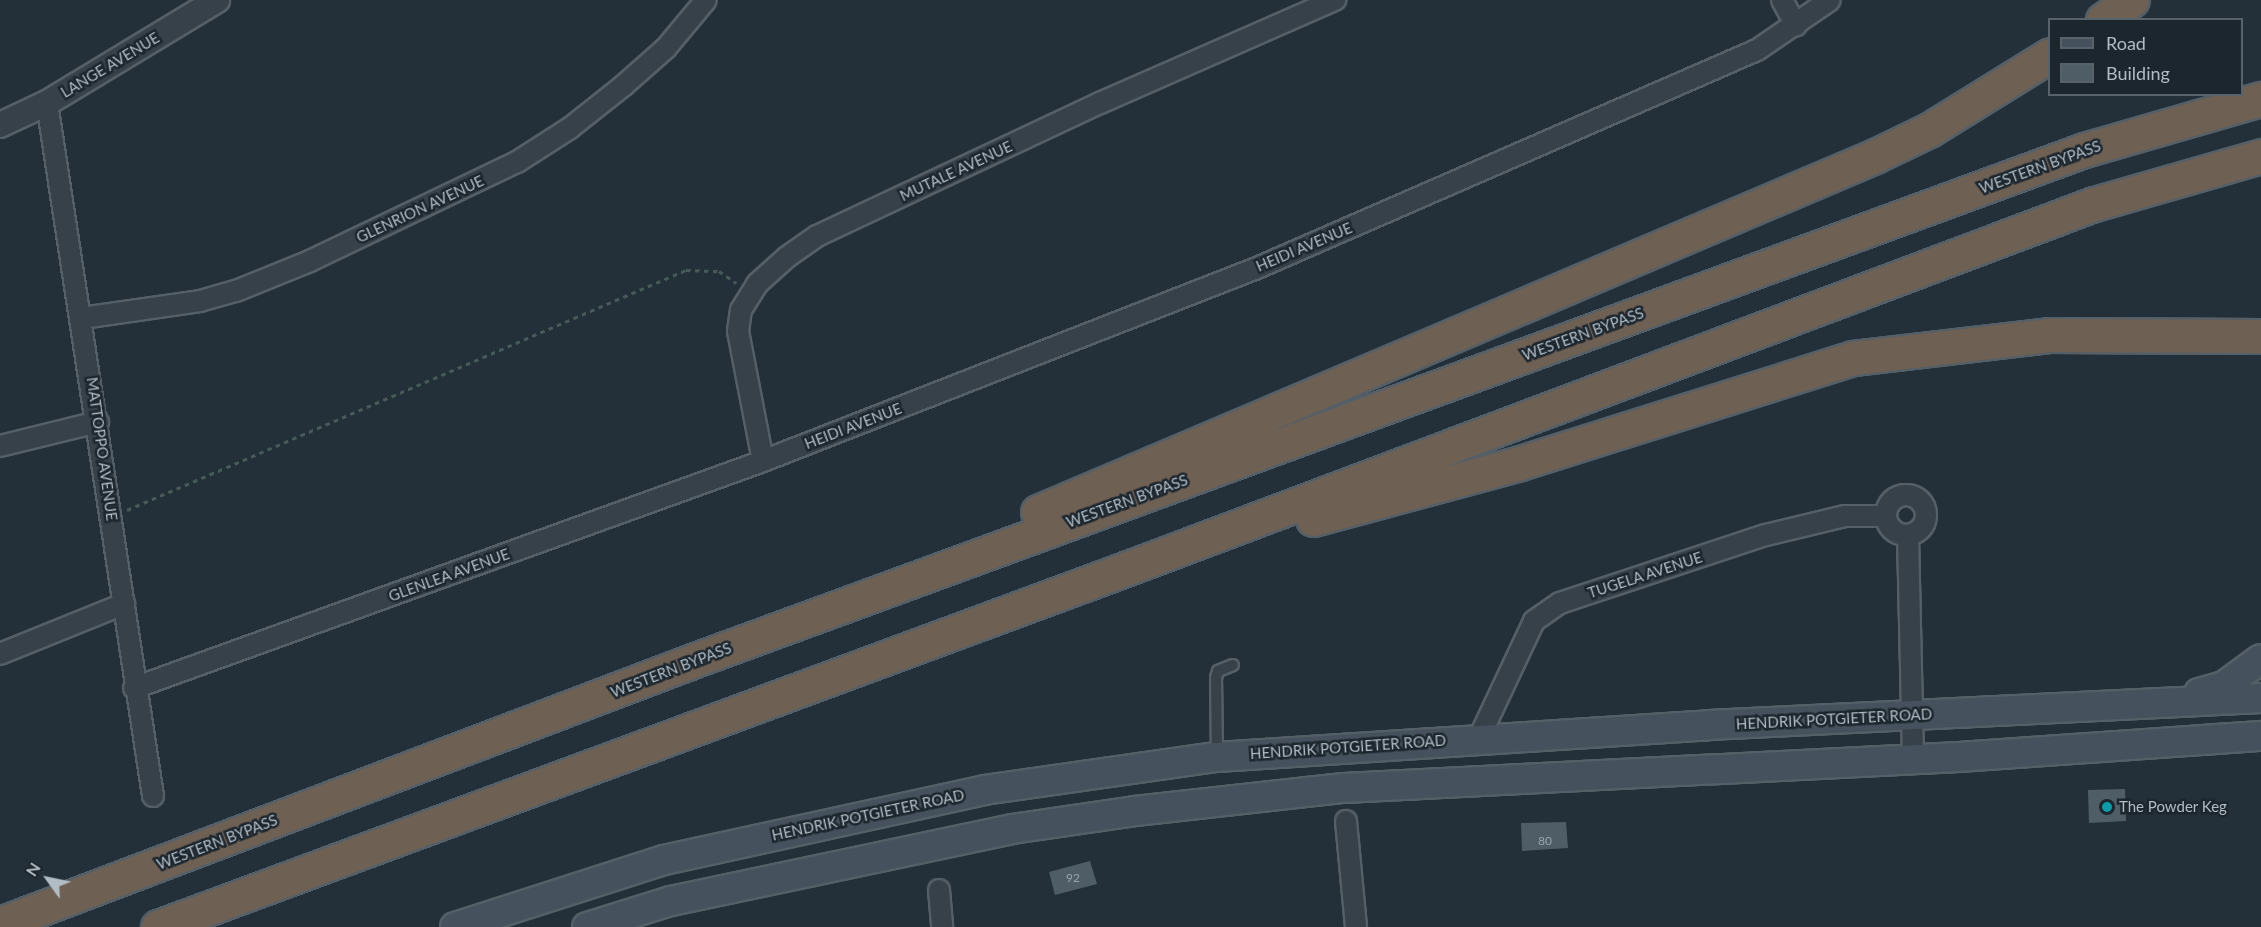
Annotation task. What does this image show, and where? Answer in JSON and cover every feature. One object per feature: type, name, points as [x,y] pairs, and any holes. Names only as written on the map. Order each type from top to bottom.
[{"type":"highway","points":[[2106,18],[2132,0]]},
{"type":"highway","points":[[695,660],[1875,156],[1929,130],[2048,56]]},
{"type":"highway","name":"WESTERN BYPASS","points":[[0,924],[695,660],[2084,150],[2261,99]]},
{"type":"highway","points":[[158,927],[1128,568],[2094,204],[2261,156]]},
{"type":"highway","points":[[1128,568],[1520,463],[1853,358],[2049,335],[2261,336]]},
{"type":"main road","points":[[2132,705],[2224,686],[2261,659]]},
{"type":"main road","name":"HENDRIK POTGIETER ROAD","points":[[455,927],[675,857],[984,790],[1217,757],[1479,738],[2261,698]]},
{"type":"main road","points":[[586,927],[671,901],[978,836],[1135,811],[1344,788],[2261,736]]},
{"type":"street","name":"GLENRION AVENUE","points":[[82,318],[200,301],[236,291],[310,261],[517,162],[570,128],[623,86],[666,48],[706,0]]},
{"type":"street","name":"MUTALE AVENUE","points":[[763,461],[738,331],[741,310],[751,294],[787,257],[817,236],[1100,103],[1335,0]]},
{"type":"street","points":[[1782,0],[1796,25]]},
{"type":"street","name":"HEIDI AVENUE","points":[[763,461],[1257,268],[1757,50],[1830,0]]},
{"type":"street","name":"LANGE AVENUE","points":[[0,125],[47,103],[204,3]]},
{"type":"street","name":"MATTOPPO AVENUE","points":[[47,103],[98,422],[134,688],[153,796]]},
{"type":"street","points":[[0,446],[98,422]]},
{"type":"street","name":"GLENLEA AVENUE","points":[[134,688],[763,461]]},
{"type":"street","points":[[1898,496],[1920,500],[1926,522],[1922,529],[1908,536],[1892,531],[1886,516],[1887,507],[1898,496]]},
{"type":"street","name":"TUGELA AVENUE","points":[[1479,738],[1534,621],[1560,603],[1766,535],[1845,516],[1886,516]]},
{"type":"street","points":[[1908,536],[1914,715],[1913,757]]},
{"type":"street","points":[[0,654],[124,604]]},
{"type":"street","points":[[1346,821],[1356,927]]},
{"type":"street","points":[[939,890],[942,927]]},
{"type":"lane","points":[[1217,757],[1216,678],[1218,671],[1233,665]]},
{"type":"path","points":[[112,517],[686,270],[719,271],[751,294]]},
{"type":"building","name":"The Powder Keg","points":[[2125,789],[2126,821],[2089,823],[2088,790]]},
{"type":"building","points":[[1566,822],[1568,848],[1522,851],[1521,823]]},
{"type":"building","points":[[1090,861],[1097,884],[1055,895],[1049,872]]},
{"type":"place","name":"The Powder Keg","points":[[2107,807]]}]
